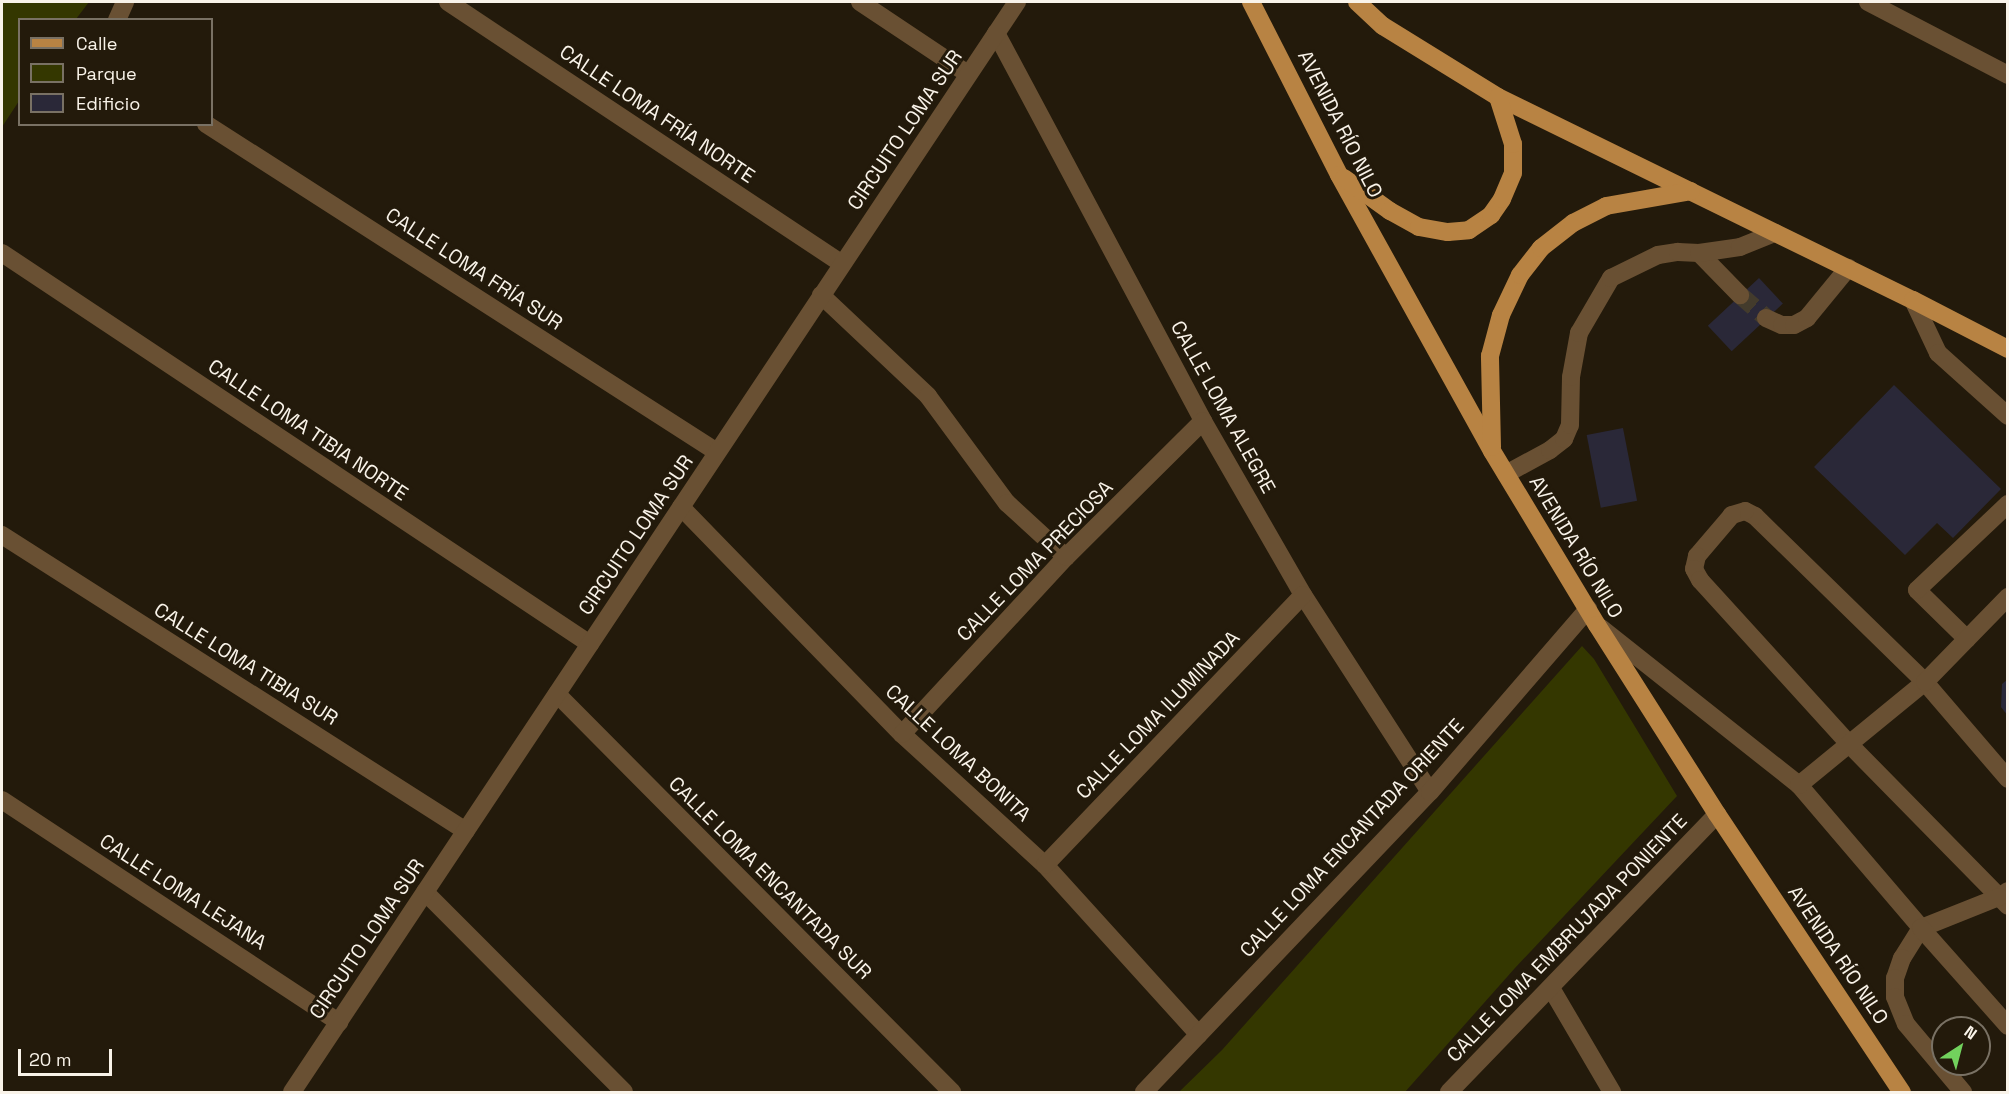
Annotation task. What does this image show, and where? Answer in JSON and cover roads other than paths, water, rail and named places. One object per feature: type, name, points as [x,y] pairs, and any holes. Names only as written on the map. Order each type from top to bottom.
[{"type":"main road","name":"AVENIDA RÍO NILO","points":[[1251,2],[1339,175],[1492,451],[1597,625],[1717,814],[1902,1092]]},
{"type":"main road","points":[[1357,2],[1383,26],[1498,98],[1913,300],[2007,349]]},
{"type":"main road","points":[[1339,175],[1390,211],[1419,227],[1448,232],[1469,230],[1491,215],[1502,199],[1513,173],[1513,144],[1498,98]]},
{"type":"main road","points":[[1492,451],[1490,356],[1501,315],[1520,275],[1541,248],[1573,223],[1606,206],[1691,191]]},
{"type":"street","points":[[118,18],[125,2]]},
{"type":"street","name":"CALLE LOMA FRÍA NORTE","points":[[448,2],[842,264]]},
{"type":"street","points":[[860,2],[968,74]]},
{"type":"street","name":"CIRCUITO LOMA SUR","points":[[295,1091],[556,694],[1017,2]]},
{"type":"street","points":[[1868,2],[2007,75]]},
{"type":"street","name":"CALLE LOMA ALEGRE","points":[[996,33],[1203,421],[1303,595],[1430,792]]},
{"type":"street","name":"CALLE LOMA FRÍA SUR","points":[[209,126],[717,452]]},
{"type":"street","points":[[1506,474],[1550,450],[1564,439],[1570,425],[1571,377],[1579,333],[1611,278],[1658,255],[1678,252],[1699,253],[1740,247],[1775,233]]},
{"type":"street","name":"CALLE LOMA TIBIA NORTE","points":[[2,253],[590,644]]},
{"type":"street","points":[[1699,253],[1740,295]]},
{"type":"street","points":[[1766,318],[1782,325],[1794,325],[1807,318],[1848,268]]},
{"type":"street","points":[[821,296],[928,396],[1007,502],[1066,557]]},
{"type":"street","points":[[1913,300],[1938,353],[2007,416]]},
{"type":"street","name":"CALLE LOMA PRECIOSA","points":[[902,734],[1066,557],[1203,421]]},
{"type":"street","points":[[1967,639],[1917,590],[2007,504]]},
{"type":"street","name":"CALLE LOMA BONITA","points":[[681,507],[902,734],[1045,865],[1199,1035]]},
{"type":"street","points":[[1963,1092],[1906,1024],[1895,997],[1895,978],[1902,958],[1921,928],[2005,898],[1849,744],[1700,580],[1694,569],[1697,556],[1732,515],[1745,511],[1755,516],[1925,682],[2007,778]]},
{"type":"street","name":"CALLE LOMA TIBIA SUR","points":[[2,535],[466,831]]},
{"type":"street","name":"CALLE LOMA ILUMINADA","points":[[1045,865],[1303,595]]},
{"type":"street","points":[[1799,785],[1925,682],[2007,597]]},
{"type":"street","name":"CALLE LOMA ENCANTADA ORIENTE","points":[[1144,1092],[1430,792],[1588,609]]},
{"type":"street","points":[[1597,625],[1799,785],[2007,1026]]},
{"type":"street","name":"CALLE LOMA ENCANTADA SUR","points":[[556,694],[952,1092]]},
{"type":"street","name":"CALLE LOMA LEJANA","points":[[2,800],[339,1022]]},
{"type":"street","name":"CALLE LOMA EMBRUJADA PONIENTE","points":[[1449,1092],[1717,814]]},
{"type":"street","points":[[425,892],[624,1092]]},
{"type":"street","points":[[1551,988],[1612,1092]]},
{"type":"tunnel","points":[[1740,295],[1766,318]]}]
